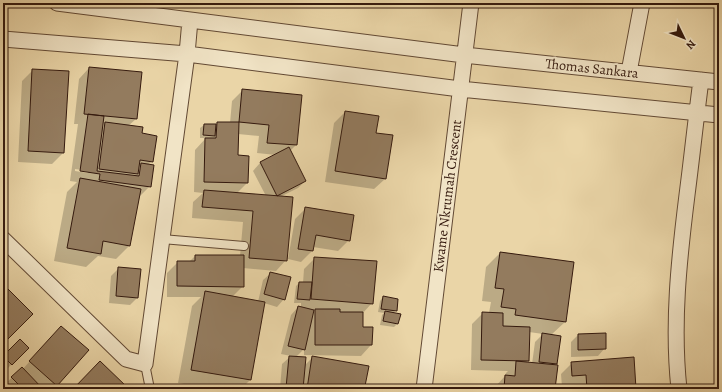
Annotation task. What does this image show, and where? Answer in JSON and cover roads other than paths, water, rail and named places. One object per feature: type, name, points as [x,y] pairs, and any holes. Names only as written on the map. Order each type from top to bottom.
[{"type":"street","name":"Thomas Sankara","points":[[57,3],[464,55],[719,82]]},
{"type":"street","name":"Kwame Nkrumah Crescent","points":[[424,389],[471,3]]},
{"type":"street","points":[[629,72],[642,3]]},
{"type":"street","points":[[3,239],[126,359],[145,364],[187,54],[190,20]]},
{"type":"street","points":[[3,39],[187,54],[460,89],[719,115]]},
{"type":"street","points":[[679,389],[677,372],[676,299],[683,224],[701,80]]},
{"type":"lane","points":[[162,239],[244,246]]},
{"type":"lane","points":[[145,364],[150,389]]}]
